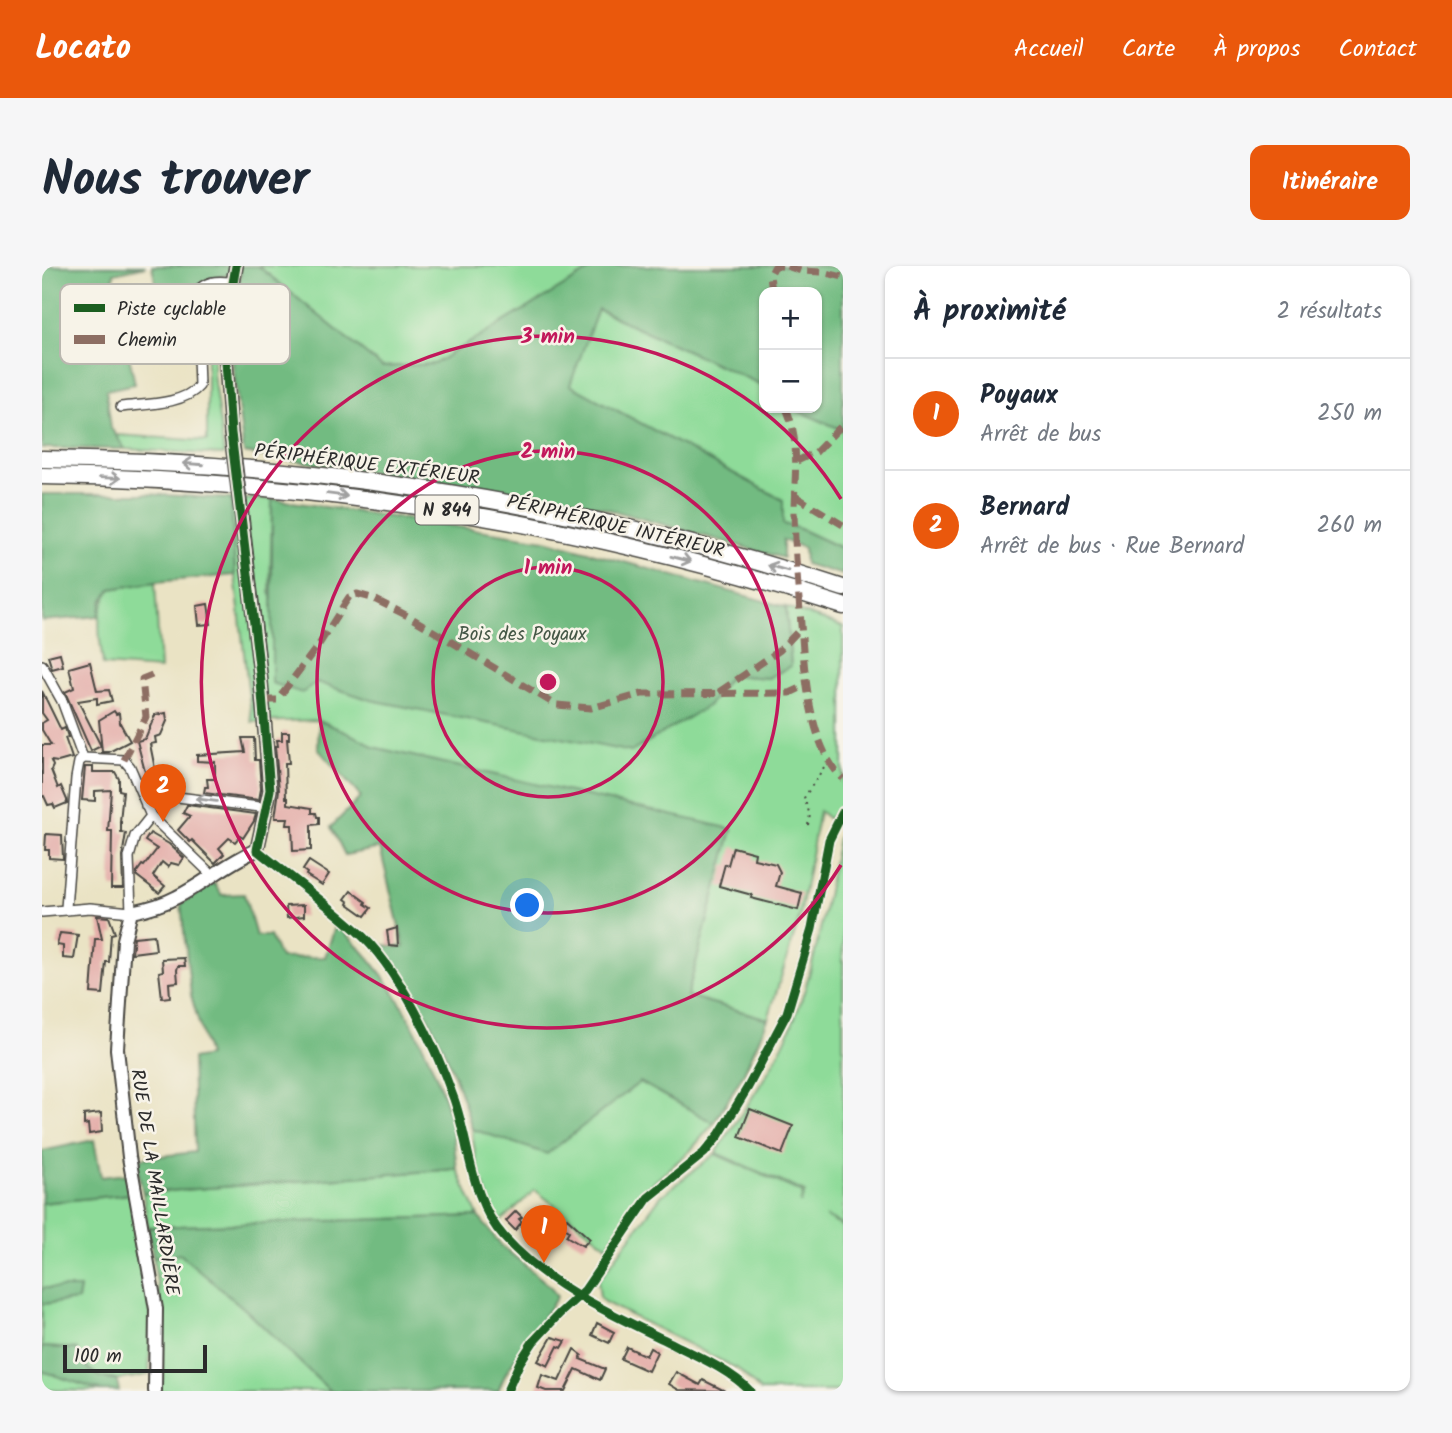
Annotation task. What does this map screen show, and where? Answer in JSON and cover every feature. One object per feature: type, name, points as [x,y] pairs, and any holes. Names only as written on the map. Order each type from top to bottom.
[{"type":"highway","name":"PÉRIPHÉRIQUE EXTÉRIEUR","points":[[42,458],[219,466],[338,477],[449,493],[626,528],[843,588]]},
{"type":"highway","name":"PÉRIPHÉRIQUE INTÉRIEUR","points":[[42,476],[254,486],[455,512],[624,545],[726,571],[843,606]]},
{"type":"street","points":[[204,284],[211,281],[231,282],[236,266]]},
{"type":"street","points":[[121,407],[174,399],[194,392],[199,386],[198,364]]},
{"type":"street","points":[[226,364],[231,433],[263,700],[270,790],[257,850]]},
{"type":"street","points":[[42,666],[62,701],[83,758]]},
{"type":"street","points":[[83,758],[124,761],[130,767],[151,816],[212,875]]},
{"type":"street","points":[[66,908],[76,778],[79,762],[83,758]]},
{"type":"street","points":[[146,806],[169,796],[268,808]]},
{"type":"street","points":[[507,1391],[520,1362],[533,1342],[579,1296],[648,1198],[704,1153],[719,1135],[748,1087],[787,1013],[812,929],[829,840],[843,813]]},
{"type":"street","points":[[131,912],[129,857],[135,836],[151,816]]},
{"type":"street","points":[[42,912],[90,908],[131,912],[166,903],[257,850]]},
{"type":"street","points":[[257,850],[357,931],[390,971],[409,1000],[442,1067],[455,1101],[471,1168],[487,1212],[515,1247],[579,1296],[706,1360],[750,1391]]},
{"type":"street","name":"RUE DE LA MAILLARDIÈRE","points":[[131,912],[124,940],[117,1049],[129,1157],[156,1309],[155,1391]]},
{"type":"path","points":[[808,825],[810,815],[804,798],[828,761]]},
{"type":"green space","points":[[42,266],[146,266],[114,273],[113,284],[60,284],[60,364],[131,364],[135,384],[106,390],[111,428],[125,449],[42,448]]},
{"type":"green space","points":[[152,266],[258,266],[280,284],[239,284],[241,273],[212,278],[200,284],[156,284]]},
{"type":"green space","points":[[258,266],[597,266],[434,364],[382,367],[290,292],[290,284],[280,284]]},
{"type":"green space","points":[[597,266],[843,266],[843,430],[803,413],[822,413],[822,287],[759,287],[759,384],[598,309],[570,385],[783,500],[783,524],[843,549],[843,575],[805,564],[804,548],[783,540],[783,558],[593,505],[244,453],[233,364],[290,364],[290,292],[382,367],[434,364]]},
{"type":"green space","points":[[597,309],[759,384],[759,413],[803,413],[843,430],[843,549],[783,524],[783,500],[569,386]]},
{"type":"green space","points":[[207,364],[213,364],[224,455],[125,449],[116,435],[207,441]]},
{"type":"green space","points":[[42,494],[146,494],[231,499],[235,575],[111,589],[102,601],[99,616],[42,621]]},
{"type":"green space","points":[[231,499],[272,499],[270,593],[317,682],[371,700],[709,705],[731,675],[768,678],[791,666],[786,607],[843,627],[843,803],[829,819],[819,811],[800,916],[768,1019],[687,996],[732,830],[372,747],[367,742],[319,720],[252,722],[235,575]]},
{"type":"green space","name":"Bois des Poyaux","points":[[272,499],[545,540],[786,607],[791,666],[768,678],[731,675],[709,705],[631,752],[371,700],[317,682],[302,693],[272,683]]},
{"type":"green space","points":[[155,582],[160,669],[103,665],[99,635],[105,598],[111,589]]},
{"type":"green space","points":[[319,720],[373,747],[732,829],[687,996],[768,1019],[744,1073],[714,1123],[640,1082],[547,1154],[472,1129],[436,1032],[411,988],[381,945],[404,947],[380,848],[345,855],[331,827],[361,797],[318,749]]},
{"type":"green space","points":[[843,828],[843,1225],[825,1217],[843,1227],[843,1391],[760,1391],[738,1369],[604,1302],[600,1297],[598,1281],[661,1196],[715,1154],[803,1193],[800,1204],[805,1192],[716,1153],[768,1072],[794,1020],[815,953],[838,838]]},
{"type":"green space","points":[[214,883],[222,895],[244,894],[256,936],[270,936],[280,958],[325,957],[336,924],[363,951],[393,991],[428,1056],[451,1121],[457,1169],[143,1193],[135,1159],[195,1152],[192,1059],[208,1056],[191,995],[181,904]]},
{"type":"green space","points":[[640,1082],[714,1123],[690,1151],[645,1190],[607,1246],[535,1190],[500,1222],[481,1177],[472,1129],[547,1153]]},
{"type":"green space","points":[[94,1140],[101,1177],[126,1174],[131,1194],[42,1203],[42,1151]]},
{"type":"green space","points":[[457,1169],[478,1216],[148,1227],[143,1193]]},
{"type":"green space","points":[[131,1194],[148,1286],[151,1318],[149,1374],[106,1378],[90,1370],[77,1349],[42,1347],[42,1304],[78,1300],[80,1288],[42,1288],[42,1203]]},
{"type":"green space","points":[[478,1216],[502,1246],[550,1286],[557,1297],[507,1371],[498,1391],[330,1391],[246,1310],[180,1254],[153,1257],[148,1227]]},
{"type":"green space","points":[[180,1254],[246,1310],[330,1391],[159,1391],[163,1321],[153,1257]]},
{"type":"green space","points":[[42,1288],[80,1288],[78,1300],[42,1304]]},
{"type":"green space","points":[[42,1347],[77,1349],[83,1362],[92,1371],[103,1378],[117,1381],[119,1391],[102,1391],[42,1371]]},
{"type":"green space","points":[[42,1371],[102,1391],[42,1390]]},
{"type":"building","points":[[208,604],[211,624],[199,625],[197,606]]},
{"type":"building","points":[[60,653],[63,666],[52,669],[48,656]]},
{"type":"building","points":[[90,662],[97,691],[109,690],[112,701],[97,704],[97,698],[78,701],[101,746],[91,751],[65,692],[74,688],[69,668]]},
{"type":"building","points":[[42,691],[61,730],[65,728],[68,737],[65,738],[72,758],[51,761],[51,770],[58,788],[61,786],[67,800],[67,803],[55,808],[53,804],[48,805],[44,796],[42,797],[42,745],[51,745],[42,730],[42,723],[47,720],[42,713]]},
{"type":"building","points":[[114,711],[119,713],[120,723],[130,741],[109,752],[102,752],[99,720]]},
{"type":"building","points":[[166,713],[167,721],[161,735],[155,737],[156,743],[150,744],[155,769],[176,772],[173,789],[164,790],[165,784],[149,787],[137,741],[145,739],[155,715]]},
{"type":"building","points":[[282,732],[289,732],[289,763],[285,763],[288,804],[312,808],[312,813],[319,817],[319,824],[311,825],[311,850],[293,851],[292,825],[287,825],[288,818],[275,818],[279,790],[275,746],[278,746],[277,740],[282,740]]},
{"type":"building","points":[[242,738],[254,738],[255,760],[259,760],[259,800],[204,793],[205,787],[208,787],[207,779],[215,779],[215,762],[197,761],[197,755],[245,752]]},
{"type":"building","points":[[85,767],[93,767],[93,772],[115,772],[119,779],[119,790],[123,791],[120,822],[121,832],[126,833],[122,857],[123,888],[111,888],[112,831],[108,831],[111,790],[95,791],[95,801],[82,800]]},
{"type":"building","points":[[187,805],[256,814],[243,838],[240,836],[235,842],[229,838],[219,848],[224,854],[215,863],[178,830],[190,816],[183,813]]},
{"type":"building","points":[[150,833],[169,844],[184,858],[179,865],[171,863],[168,867],[162,862],[153,876],[165,886],[159,893],[137,876],[142,865],[144,866],[157,849],[145,841]]},
{"type":"building","points":[[46,834],[62,835],[63,859],[49,858],[49,850],[45,850]]},
{"type":"building","points":[[733,847],[755,853],[754,859],[776,864],[780,872],[776,886],[802,893],[798,910],[751,898],[752,895],[719,886]]},
{"type":"building","points":[[309,861],[329,874],[322,885],[303,870]]},
{"type":"building","points":[[351,891],[371,908],[365,916],[345,899]]},
{"type":"building","points":[[304,905],[304,916],[287,918],[286,906]]},
{"type":"building","points":[[97,916],[109,917],[115,933],[111,934],[103,994],[91,993],[95,939],[102,939]]},
{"type":"building","points":[[397,928],[398,946],[389,945],[387,931]]},
{"type":"building","points":[[60,933],[78,935],[74,959],[63,958],[63,946],[57,945]]},
{"type":"building","points":[[154,935],[156,950],[132,953],[134,937]]},
{"type":"building","points":[[184,958],[185,966],[178,966],[177,970],[178,982],[169,983],[170,997],[162,998],[159,972],[163,971],[162,959]]},
{"type":"building","points":[[750,1109],[793,1126],[782,1154],[739,1137]]},
{"type":"building","points":[[101,1113],[102,1132],[89,1134],[88,1124],[84,1125],[84,1115]]},
{"type":"building","points":[[516,1211],[522,1217],[519,1219],[522,1222],[515,1230],[506,1221]]},
{"type":"building","points":[[567,1218],[590,1239],[583,1246],[566,1236],[569,1231],[561,1225]]},
{"type":"building","points":[[597,1323],[614,1332],[609,1343],[592,1335]]},
{"type":"building","points":[[552,1337],[566,1341],[562,1348],[558,1346],[548,1366],[538,1361]]},
{"type":"building","points":[[627,1347],[646,1356],[650,1348],[657,1352],[648,1371],[621,1359]]},
{"type":"building","points":[[574,1349],[582,1355],[580,1359],[605,1369],[600,1380],[576,1369],[565,1391],[538,1388],[542,1375],[559,1381]]},
{"type":"building","points":[[676,1372],[700,1385],[703,1380],[725,1391],[679,1390],[669,1384]]},
{"type":"marked path","points":[[771,287],[770,275],[775,266],[782,266]]},
{"type":"marked path","points":[[787,266],[801,271],[843,277]]},
{"type":"marked path","points":[[788,413],[795,447],[794,514],[803,653],[809,700],[821,745],[843,779]]},
{"type":"marked path","points":[[797,461],[816,452],[843,424]]},
{"type":"marked path","points":[[795,496],[843,525]]},
{"type":"marked path","points":[[263,700],[277,700],[320,643],[349,597],[357,594],[372,598],[410,617],[556,705],[591,708],[642,694],[790,693],[807,685]]},
{"type":"marked path","points":[[719,692],[780,650],[801,628]]},
{"type":"marked path","points":[[124,760],[146,717],[142,679],[152,675]]},
{"type":"cycle path","points":[[233,284],[236,266]]},
{"type":"cycle path","points":[[226,364],[231,433],[261,682],[270,790],[257,850],[356,930],[372,946],[401,986],[426,1032],[454,1099],[477,1189],[484,1206],[504,1237],[540,1270],[560,1284],[712,1364],[733,1376],[750,1391]]},
{"type":"cycle path","points":[[507,1391],[520,1362],[533,1342],[585,1290],[648,1198],[704,1153],[719,1135],[748,1087],[787,1013],[812,929],[829,840],[843,812]]},
{"type":"place","name":"Bernard","points":[[163,822]]},
{"type":"place","name":"Poyaux","points":[[544,1263]]}]
